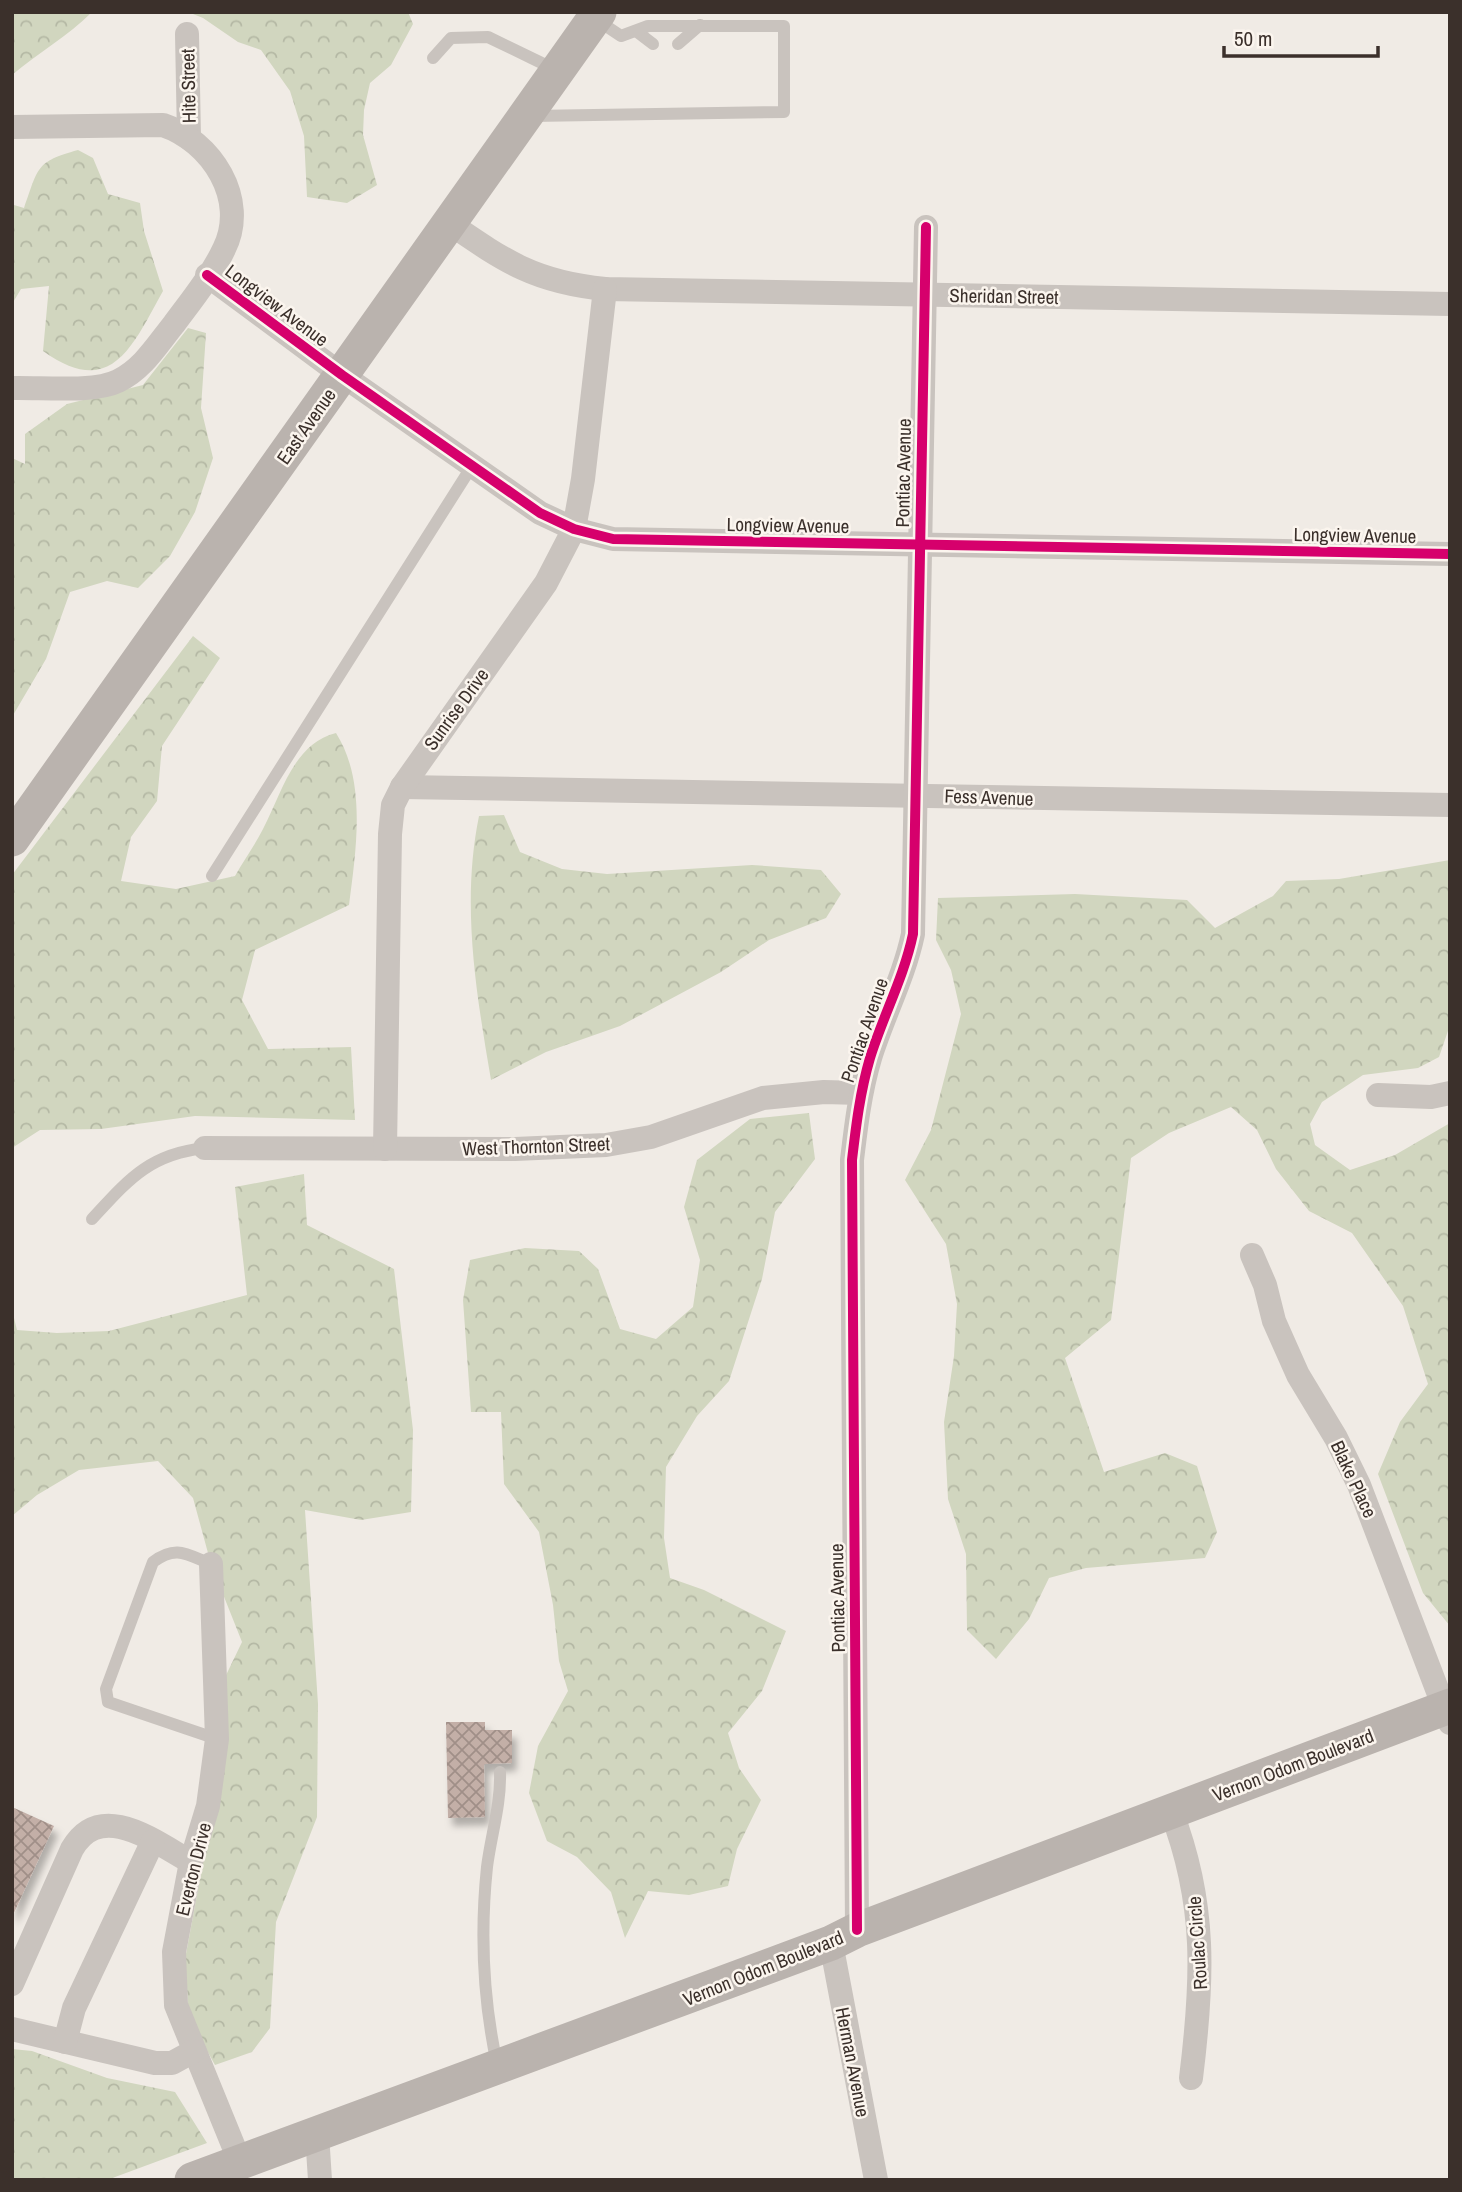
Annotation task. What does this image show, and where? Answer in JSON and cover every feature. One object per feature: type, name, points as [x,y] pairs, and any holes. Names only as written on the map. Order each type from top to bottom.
[{"type":"main road","name":"East Avenue","points":[[12,839],[596,15]]},
{"type":"main road","name":"Vernon Odom Boulevard","points":[[192,2180],[498,2068],[1171,1811],[1448,1713]]},
{"type":"street","name":"Hite Street","points":[[187,34],[189,138]]},
{"type":"street","name":"Longview Avenue","points":[[12,127],[163,125],[189,138],[213,160],[229,194],[229,235],[225,248],[207,275],[342,375],[540,513],[574,528],[613,539],[1450,554]]},
{"type":"street","name":"Sheridan Street","points":[[449,223],[528,273],[568,285],[605,289],[1450,304]]},
{"type":"street","name":"Pontiac Avenue","points":[[844,1936],[852,1160],[860,1093],[889,1004],[907,960],[913,934],[926,227]]},
{"type":"street","points":[[12,388],[105,385],[134,372],[180,316],[207,275]]},
{"type":"street","name":"Sunrise Drive","points":[[385,1149],[390,834],[393,805],[402,786],[546,583],[574,528],[583,479],[605,289]]},
{"type":"street","name":"Fess Avenue","points":[[402,786],[1450,805]]},
{"type":"street","name":"West Thornton Street","points":[[205,1148],[553,1149],[606,1145],[651,1137],[763,1098],[860,1093]]},
{"type":"street","points":[[1378,1095],[1431,1097],[1450,1093]]},
{"type":"street","name":"Blake Place","points":[[1252,1255],[1265,1285],[1274,1321],[1298,1375],[1359,1485],[1448,1713]]},
{"type":"street","name":"Everton Drive","points":[[211,1564],[217,1739],[208,1806],[191,1862],[174,1952],[176,2005],[240,2162]]},
{"type":"street","name":"Roulac Circle","points":[[1171,1811],[1187,1853],[1197,1907],[1201,1998],[1191,2078]]},
{"type":"street","points":[[12,1984],[79,1837],[92,1827],[109,1823],[128,1828],[191,1862]]},
{"type":"street","points":[[65,2042],[74,2008],[153,1841]]},
{"type":"street","name":"Herman Avenue","points":[[844,1936],[876,2180]]},
{"type":"street","points":[[12,2029],[155,2063],[172,2063],[194,2051]]},
{"type":"street","points":[[317,2134],[320,2180]]},
{"type":"lane","points":[[525,116],[784,112],[784,26],[648,26],[621,36],[596,15]]},
{"type":"lane","points":[[678,44],[700,25]]},
{"type":"lane","points":[[636,31],[653,44]]},
{"type":"lane","points":[[433,58],[451,38],[488,37],[557,71]]},
{"type":"lane","points":[[212,876],[472,466]]},
{"type":"lane","points":[[92,1219],[131,1177],[150,1162],[184,1150],[205,1148]]},
{"type":"lane","points":[[211,1564],[180,1552],[166,1552],[153,1562],[106,1689],[108,1702],[217,1739]]},
{"type":"lane","points":[[498,2068],[486,2012],[483,1930],[488,1865],[500,1801],[500,1772]]},
{"type":"green space","points":[[12,12],[92,12],[12,75]]},
{"type":"green space","points":[[188,12],[408,12],[413,24],[391,65],[370,83],[364,110],[363,135],[377,185],[347,203],[307,197],[304,136],[290,91],[261,50],[238,42],[203,18]]},
{"type":"green space","points":[[78,150],[93,158],[108,194],[140,203],[144,231],[163,291],[129,348],[117,360],[103,368],[86,370],[66,365],[43,351],[49,286],[21,289],[12,304],[12,169],[14,205],[24,208],[40,168],[54,158]]},
{"type":"green space","points":[[188,328],[206,333],[201,408],[213,458],[195,512],[170,556],[138,588],[107,581],[70,592],[46,659],[12,717],[12,458],[25,464],[25,434],[67,404],[143,385]]},
{"type":"green space","points":[[193,636],[220,658],[162,746],[157,801],[131,837],[121,881],[176,889],[235,876],[260,835],[299,759],[321,739],[336,733],[346,752],[356,794],[356,839],[349,905],[255,950],[242,1000],[268,1049],[351,1047],[355,1120],[195,1116],[101,1129],[40,1130],[12,1148],[12,875]]},
{"type":"green space","points":[[504,815],[520,852],[562,869],[607,874],[752,865],[821,870],[841,894],[826,918],[769,940],[721,972],[620,1026],[546,1052],[491,1080],[476,981],[471,882],[479,816]]},
{"type":"green space","points":[[1450,860],[1450,1025],[1439,1057],[1418,1068],[1363,1075],[1322,1102],[1310,1124],[1315,1145],[1350,1170],[1395,1155],[1450,1123],[1450,1626],[1423,1593],[1378,1474],[1400,1422],[1428,1384],[1403,1306],[1352,1233],[1309,1211],[1276,1169],[1257,1130],[1231,1107],[1169,1133],[1131,1158],[1111,1320],[1065,1358],[1104,1472],[1165,1453],[1197,1466],[1217,1532],[1205,1558],[1086,1568],[1049,1578],[1029,1619],[996,1659],[967,1630],[966,1554],[948,1499],[944,1422],[954,1356],[957,1304],[946,1244],[905,1180],[931,1130],[961,1014],[951,970],[936,940],[938,898],[1075,894],[1187,900],[1215,928],[1273,896],[1286,881],[1339,879]]},
{"type":"green space","points":[[809,1113],[815,1159],[775,1212],[762,1279],[729,1381],[697,1416],[666,1467],[664,1538],[670,1578],[704,1590],[786,1631],[762,1691],[728,1733],[739,1768],[761,1800],[737,1849],[728,1886],[689,1895],[648,1891],[625,1938],[611,1892],[577,1857],[547,1841],[529,1793],[538,1746],[568,1691],[559,1661],[553,1605],[539,1532],[504,1484],[501,1412],[471,1412],[463,1300],[470,1260],[525,1248],[579,1251],[598,1269],[620,1329],[656,1339],[693,1307],[700,1260],[684,1207],[697,1160],[750,1119]]},
{"type":"green space","points":[[304,1174],[307,1225],[394,1269],[413,1430],[411,1512],[361,1520],[305,1510],[318,1704],[317,1817],[276,1922],[270,2028],[252,2052],[215,2065],[189,2018],[185,1959],[200,1879],[216,1696],[242,1642],[211,1564],[193,1498],[158,1461],[79,1470],[37,1495],[12,1516],[12,1310],[17,1330],[57,1333],[109,1331],[247,1295],[235,1187]]},
{"type":"green space","points":[[12,2049],[32,2051],[107,2078],[175,2092],[207,2143],[107,2180],[12,2180]]},
{"type":"building","points":[[446,1722],[485,1722],[485,1730],[512,1730],[512,1763],[484,1764],[485,1817],[448,1818]]},
{"type":"building","points":[[12,1807],[54,1826],[12,1917]]},
{"type":"cycle path","points":[[857,1930],[852,1160],[867,1071],[913,934],[926,227]]},
{"type":"cycle path","points":[[207,275],[342,375],[540,513],[574,529],[613,539],[1450,554]]}]
